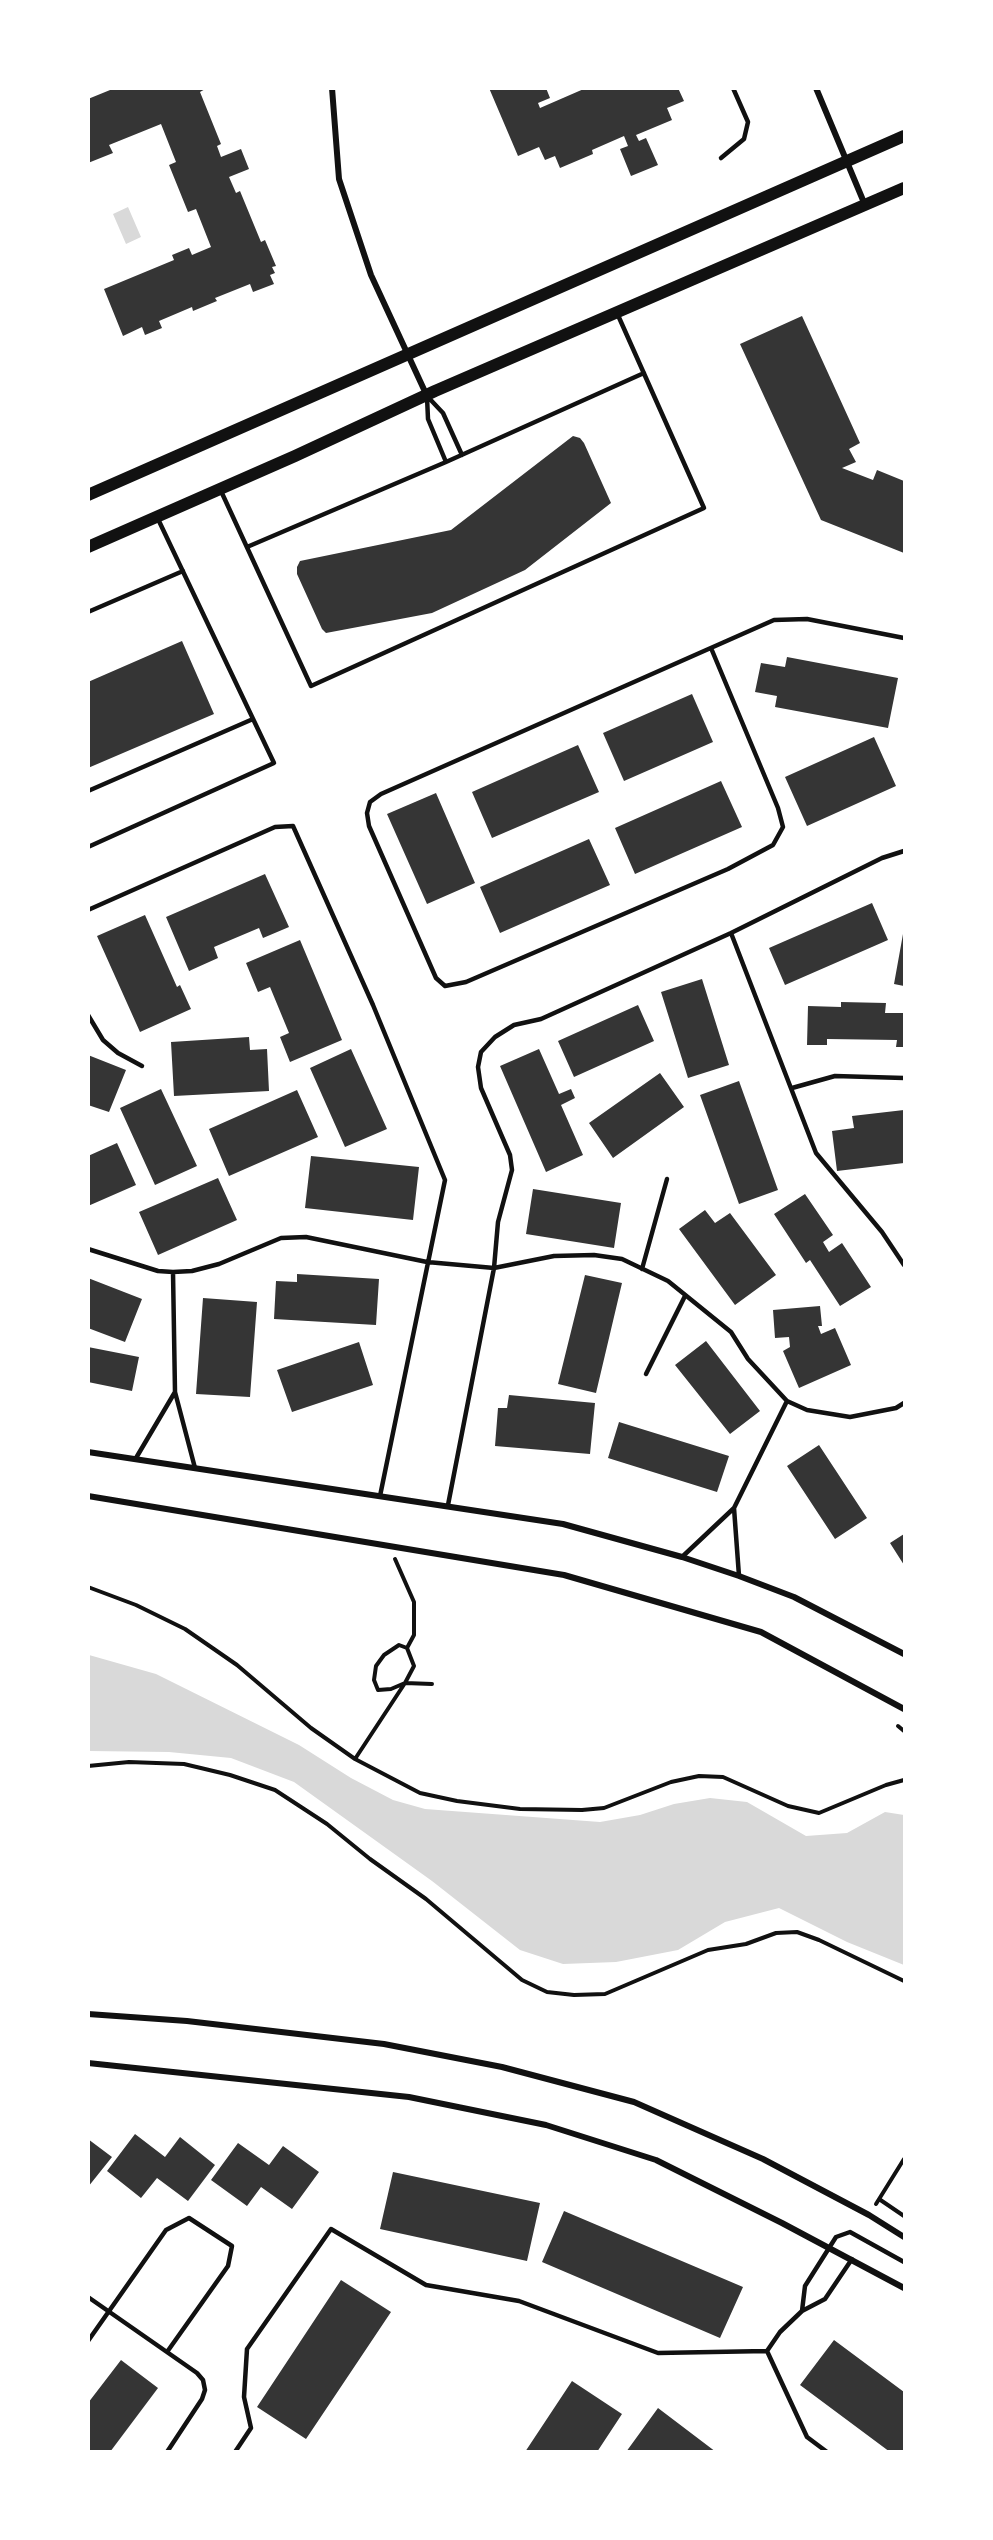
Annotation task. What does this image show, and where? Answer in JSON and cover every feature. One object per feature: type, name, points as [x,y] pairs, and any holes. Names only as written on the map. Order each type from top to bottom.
[{"type":"main road","points":[[88,495],[904,136]]},
{"type":"main road","points":[[88,547],[617,312],[904,188]]},
{"type":"street","points":[[332,88],[339,179],[371,275],[427,396]]},
{"type":"street","points":[[816,88],[865,205]]},
{"type":"street","points":[[88,1452],[563,1524],[682,1557],[740,1576],[794,1597],[904,1654]]},
{"type":"street","points":[[88,1496],[564,1575],[761,1632],[904,1709]]},
{"type":"street","points":[[88,2014],[187,2021],[384,2044],[502,2067],[634,2103],[763,2159],[869,2215],[904,2237]]},
{"type":"street","points":[[88,2063],[409,2097],[546,2125],[656,2160],[829,2247],[904,2288]]},
{"type":"lane","points":[[721,158],[744,139],[748,122],[733,88]]},
{"type":"lane","points":[[220,489],[310,686],[704,508],[617,312]]},
{"type":"lane","points":[[247,547],[462,455],[644,373]]},
{"type":"lane","points":[[427,396],[443,413],[462,455]]},
{"type":"lane","points":[[427,396],[428,419],[446,462]]},
{"type":"lane","points":[[88,847],[274,763],[157,516]]},
{"type":"lane","points":[[88,612],[183,571]]},
{"type":"lane","points":[[711,648],[778,808],[783,827],[773,845],[728,869],[477,977],[445,986],[436,978],[369,826],[367,813],[370,802],[381,794],[774,620],[807,619],[904,638]]},
{"type":"lane","points":[[88,791],[253,718]]},
{"type":"lane","points":[[88,910],[275,827],[293,826],[377,1015],[445,1180],[380,1496]]},
{"type":"lane","points":[[448,1505],[494,1268],[498,1222],[512,1170],[510,1155],[481,1088],[478,1067],[481,1052],[495,1037],[514,1025],[540,1019],[731,933],[882,858],[904,851]]},
{"type":"lane","points":[[731,933],[816,1153],[882,1232],[904,1265]]},
{"type":"lane","points":[[88,1015],[103,1040],[118,1053],[142,1066]]},
{"type":"lane","points":[[792,1088],[835,1076],[904,1078]]},
{"type":"lane","points":[[642,1269],[667,1179]]},
{"type":"lane","points":[[88,1249],[158,1271],[173,1272],[192,1271],[219,1264],[281,1238],[306,1236],[427,1262],[494,1268],[554,1256],[594,1255],[622,1259],[668,1281],[731,1332],[748,1359],[787,1401],[807,1410],[850,1417],[896,1408],[904,1403]]},
{"type":"lane","points":[[173,1272],[175,1392],[195,1468]]},
{"type":"lane","points":[[646,1374],[685,1296]]},
{"type":"lane","points":[[136,1458],[175,1392]]},
{"type":"lane","points":[[682,1557],[734,1509],[787,1401]]},
{"type":"lane","points":[[734,1509],[740,1576]]},
{"type":"lane","points":[[88,2341],[166,2230],[189,2218],[232,2246],[228,2266],[167,2352]]},
{"type":"lane","points":[[235,2451],[251,2428],[244,2397],[247,2349],[332,2229],[426,2286],[519,2301],[658,2353],[767,2351]]},
{"type":"lane","points":[[802,2311],[805,2286],[836,2236],[850,2232],[904,2262]]},
{"type":"lane","points":[[767,2351],[780,2332],[802,2311],[825,2299],[852,2259]]},
{"type":"lane","points":[[88,2296],[197,2373],[203,2380],[205,2390],[202,2399],[167,2451]]},
{"type":"lane","points":[[767,2351],[807,2437],[827,2451]]},
{"type":"path","points":[[391,1546],[398,1568],[414,1602],[414,1635],[407,1648]]},
{"type":"path","points":[[88,1587],[136,1605],[185,1629],[237,1665],[311,1728],[355,1759],[420,1792],[457,1801],[520,1809],[604,1808],[671,1782],[699,1776],[723,1777],[788,1806],[819,1813],[886,1785],[904,1780]]},
{"type":"path","points":[[355,1759],[405,1683],[414,1666],[407,1648],[399,1645],[384,1655],[375,1666],[374,1680],[378,1690],[391,1689],[405,1683],[432,1684]]},
{"type":"path","points":[[898,1726],[904,1731]]},
{"type":"path","points":[[88,1766],[129,1762],[184,1764],[231,1775],[274,1790],[327,1824],[426,1899],[522,1980],[547,1992],[604,1995],[708,1950],[746,1944],[776,1933],[797,1932],[819,1940],[904,1981]]},
{"type":"path","points":[[869,2215],[904,2159]]},
{"type":"path","points":[[879,2199],[904,2216]]},
{"type":"shaded area","points":[[128,207],[141,237],[126,244],[113,214]]},
{"type":"shaded area","points":[[89,1655],[156,1674],[299,1745],[351,1778],[393,1800],[425,1809],[600,1822],[640,1815],[674,1804],[710,1798],[747,1802],[806,1836],[847,1833],[885,1812],[904,1815],[904,1965],[847,1942],[779,1908],[725,1922],[678,1950],[616,1962],[563,1964],[520,1950],[432,1881],[294,1782],[231,1758],[169,1752],[89,1751]]},
{"type":"building","points":[[115,88],[207,88],[200,92],[221,144],[217,146],[221,157],[241,149],[249,169],[229,177],[236,193],[240,191],[261,242],[265,240],[276,266],[272,267],[275,273],[270,275],[274,284],[253,292],[250,284],[215,298],[217,301],[193,311],[192,307],[159,321],[162,328],[145,335],[142,327],[123,336],[104,289],[174,260],[172,255],[189,248],[192,255],[211,247],[196,209],[188,212],[169,165],[176,162],[161,124],[109,145],[113,153],[88,163],[88,99]]},
{"type":"building","points":[[489,88],[546,88],[550,98],[538,103],[540,108],[586,88],[678,88],[684,101],[667,108],[672,120],[636,135],[639,141],[646,138],[658,165],[631,176],[620,149],[628,146],[624,136],[592,150],[593,154],[560,168],[555,156],[545,160],[539,147],[518,156]]},
{"type":"building","points":[[802,316],[860,443],[849,449],[856,462],[842,468],[873,480],[877,470],[904,481],[904,553],[821,520],[740,344]]},
{"type":"building","points":[[573,436],[580,438],[584,443],[611,503],[525,570],[432,613],[326,633],[322,629],[297,574],[300,561],[451,530]]},
{"type":"building","points":[[182,641],[214,714],[88,768],[88,682]]},
{"type":"building","points":[[787,657],[898,678],[888,728],[775,707],[777,696],[755,692],[761,663],[785,667]]},
{"type":"building","points":[[692,694],[713,742],[624,781],[603,733]]},
{"type":"building","points":[[874,737],[896,786],[807,826],[785,777]]},
{"type":"building","points":[[578,745],[599,792],[492,838],[472,792]]},
{"type":"building","points":[[721,781],[742,827],[635,874],[615,828]]},
{"type":"building","points":[[436,793],[475,883],[427,904],[387,814]]},
{"type":"building","points":[[589,839],[610,885],[500,933],[480,887]]},
{"type":"building","points":[[265,874],[289,927],[263,938],[259,928],[214,947],[218,958],[189,971],[166,917]]},
{"type":"building","points":[[872,903],[888,940],[785,985],[769,948]]},
{"type":"building","points":[[145,915],[177,987],[180,985],[191,1009],[140,1032],[97,936]]},
{"type":"building","points":[[904,934],[904,986],[894,984]]},
{"type":"building","points":[[300,940],[342,1040],[290,1062],[280,1037],[289,1033],[270,987],[258,992],[246,963]]},
{"type":"building","points":[[702,979],[729,1065],[688,1078],[661,992]]},
{"type":"building","points":[[841,1002],[886,1003],[885,1013],[904,1013],[904,1047],[896,1047],[897,1040],[827,1039],[827,1045],[807,1045],[808,1006],[841,1007]]},
{"type":"building","points":[[638,1005],[654,1041],[574,1077],[558,1041]]},
{"type":"building","points":[[249,1037],[250,1050],[267,1049],[269,1091],[174,1096],[171,1042]]},
{"type":"building","points":[[351,1049],[387,1129],[345,1147],[310,1068]]},
{"type":"building","points":[[539,1049],[559,1094],[571,1089],[575,1098],[561,1105],[583,1155],[546,1172],[500,1066]]},
{"type":"building","points":[[88,1055],[126,1070],[109,1112],[88,1105]]},
{"type":"building","points":[[660,1073],[684,1107],[613,1158],[589,1123]]},
{"type":"building","points":[[739,1081],[778,1190],[739,1204],[700,1095]]},
{"type":"building","points":[[161,1089],[197,1166],[155,1185],[120,1108]]},
{"type":"building","points":[[297,1090],[318,1137],[229,1176],[209,1129]]},
{"type":"building","points":[[904,1110],[904,1163],[837,1171],[832,1131],[854,1128],[852,1116]]},
{"type":"building","points":[[117,1143],[136,1185],[88,1206],[88,1156]]},
{"type":"building","points":[[311,1156],[419,1167],[413,1220],[305,1208]]},
{"type":"building","points":[[218,1178],[237,1220],[158,1255],[139,1212]]},
{"type":"building","points":[[533,1189],[621,1203],[614,1248],[526,1234]]},
{"type":"building","points":[[805,1194],[833,1235],[823,1242],[829,1252],[842,1243],[871,1287],[840,1306],[810,1260],[806,1263],[774,1214]]},
{"type":"building","points":[[705,1210],[715,1223],[730,1213],[776,1275],[735,1305],[679,1229]]},
{"type":"building","points":[[297,1274],[379,1279],[376,1325],[274,1319],[276,1281],[297,1282]]},
{"type":"building","points":[[585,1275],[622,1283],[596,1393],[558,1384]]},
{"type":"building","points":[[88,1278],[142,1299],[125,1342],[88,1328]]},
{"type":"building","points":[[203,1298],[257,1302],[250,1397],[196,1394]]},
{"type":"building","points":[[820,1306],[822,1326],[818,1326],[821,1334],[835,1328],[851,1365],[799,1388],[783,1351],[790,1347],[789,1337],[775,1338],[773,1310]]},
{"type":"building","points":[[706,1341],[760,1411],[730,1434],[675,1365]]},
{"type":"building","points":[[359,1342],[373,1385],[292,1412],[277,1370]]},
{"type":"building","points":[[88,1347],[139,1357],[132,1391],[88,1382]]},
{"type":"building","points":[[509,1395],[595,1403],[590,1454],[495,1446],[498,1408],[507,1408]]},
{"type":"building","points":[[619,1422],[729,1456],[717,1492],[608,1458]]},
{"type":"building","points":[[819,1445],[867,1518],[835,1539],[787,1466]]},
{"type":"building","points":[[904,1534],[904,1565],[890,1543]]},
{"type":"building","points":[[135,2134],[165,2157],[180,2137],[215,2165],[188,2201],[157,2178],[141,2198],[107,2171]]},
{"type":"building","points":[[88,2139],[112,2157],[88,2187]]},
{"type":"building","points":[[238,2143],[269,2165],[283,2146],[319,2172],[292,2209],[261,2187],[247,2206],[211,2180]]},
{"type":"building","points":[[393,2172],[540,2203],[527,2261],[380,2229]]},
{"type":"building","points":[[564,2211],[743,2287],[720,2338],[542,2262]]},
{"type":"building","points":[[341,2280],[391,2312],[306,2439],[257,2407]]},
{"type":"building","points":[[834,2340],[904,2392],[904,2452],[890,2452],[800,2385]]},
{"type":"building","points":[[121,2360],[158,2388],[110,2452],[88,2452],[88,2403]]},
{"type":"building","points":[[572,2381],[622,2414],[597,2452],[525,2452]]},
{"type":"building","points":[[658,2408],[716,2452],[626,2452]]}]
